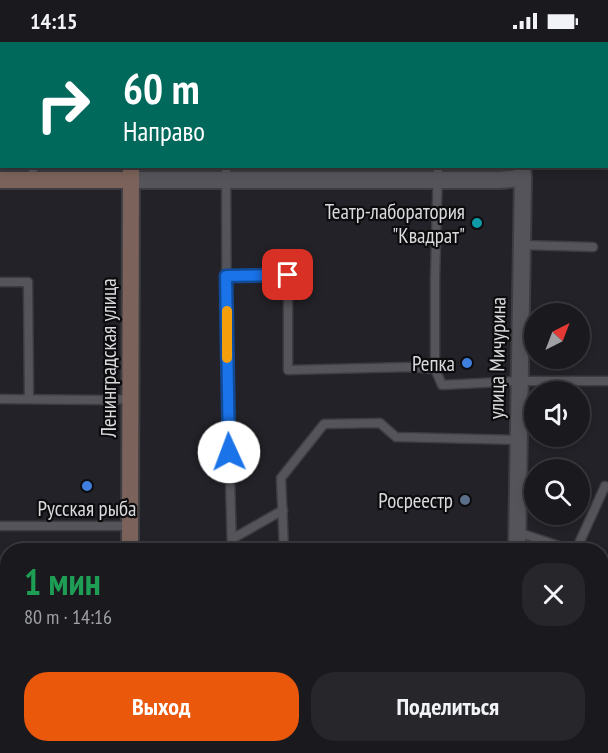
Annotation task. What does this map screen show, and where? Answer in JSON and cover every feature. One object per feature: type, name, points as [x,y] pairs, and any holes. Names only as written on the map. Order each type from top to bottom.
[{"type":"main road","points":[[0,180],[33,173],[131,173]]},
{"type":"main road","name":"Ленинградская улица","points":[[130,543],[131,173]]},
{"type":"street","points":[[131,173],[438,173],[500,180],[523,172]]},
{"type":"street","name":"улица Мичурина","points":[[516,543],[523,172]]},
{"type":"lane","points":[[226,173],[227,395],[232,543]]},
{"type":"lane","points":[[438,173],[435,369],[442,385],[519,381],[608,381]]},
{"type":"lane","points":[[521,245],[593,247]]},
{"type":"lane","points":[[226,276],[288,275],[288,370],[410,367],[435,369]]},
{"type":"lane","points":[[0,282],[28,282],[29,399]]},
{"type":"lane","points":[[0,399],[130,399]]},
{"type":"lane","points":[[284,543],[281,478],[324,424],[380,423],[396,437],[519,440]]},
{"type":"lane","points":[[579,543],[605,486],[608,487]]},
{"type":"lane","points":[[232,539],[283,510]]},
{"type":"lane","points":[[0,526],[130,526]]},
{"type":"lane","points":[[517,532],[550,543]]},
{"type":"slow traffic","points":[[227,311],[227,358]]},
{"type":"place","name":"Театр-лаборатория \"Квадрат\"","points":[[477,223]]},
{"type":"place","name":"Репка","points":[[467,363]]},
{"type":"place","name":"Русская рыба","points":[[87,486]]},
{"type":"place","name":"Росреестр","points":[[465,500]]},
{"type":"route","points":[[229,452],[226,276],[288,275]]}]
